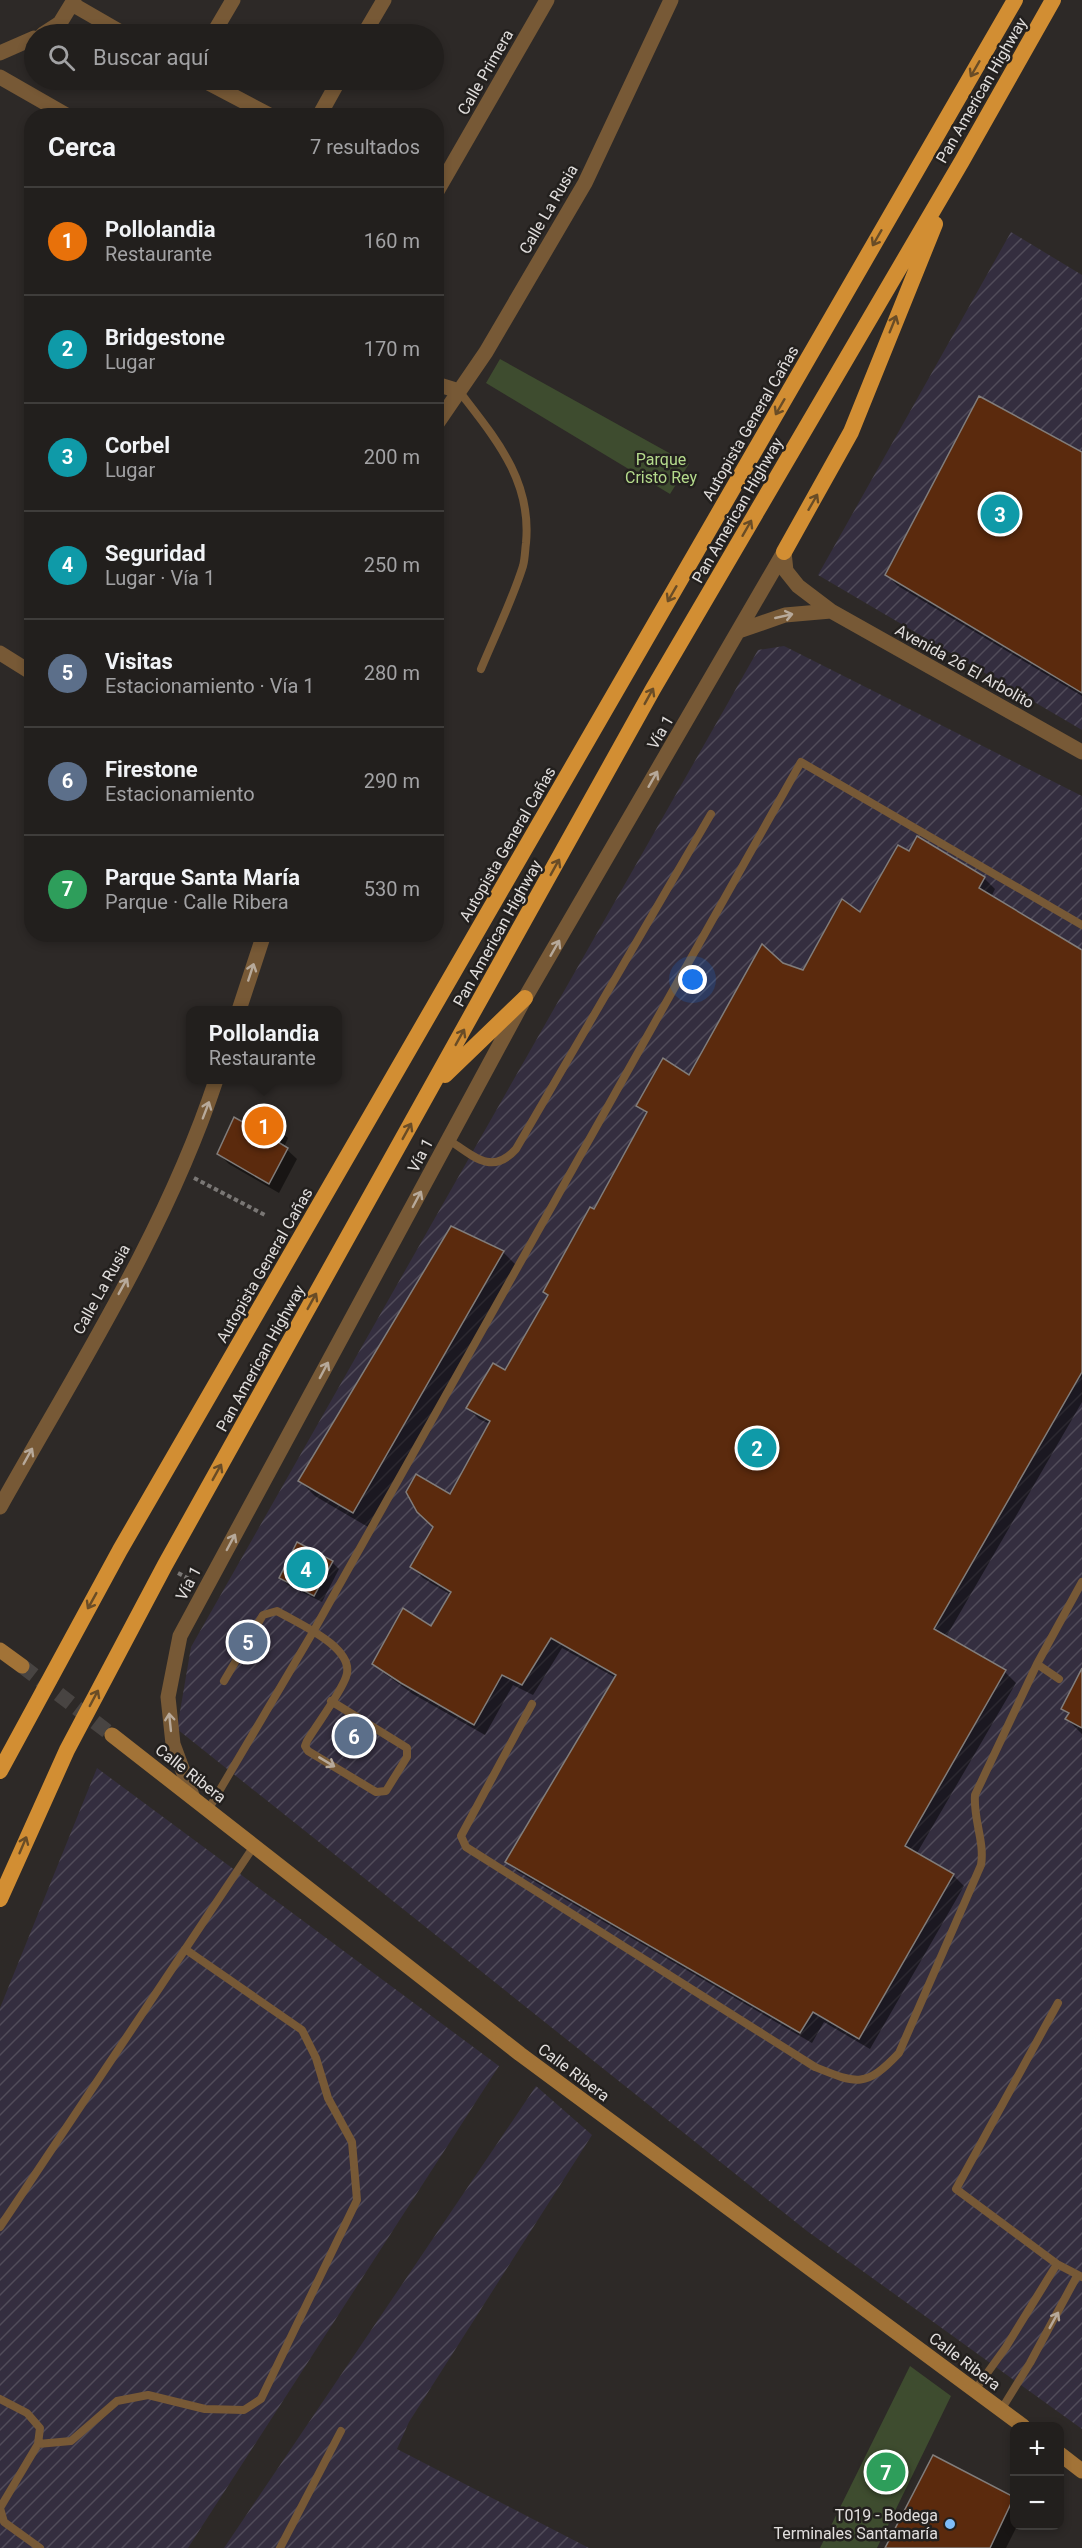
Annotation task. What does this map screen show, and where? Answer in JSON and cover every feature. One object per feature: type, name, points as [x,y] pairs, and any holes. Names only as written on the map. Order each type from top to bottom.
[{"type":"highway","name":"Autopista General Cañas","points":[[0,1771],[132,1529],[1015,0]]},
{"type":"highway","name":"Pan American Highway","points":[[0,1899],[67,1750],[165,1565],[653,689],[962,161],[1053,0]]},
{"type":"highway","points":[[784,552],[851,432],[962,161]]},
{"type":"highway","points":[[431,1088],[525,998]]},
{"type":"main road","points":[[0,1650],[22,1666]]},
{"type":"main road","name":"Calle Ribera","points":[[112,1735],[520,2054],[1016,2422]]},
{"type":"main road","points":[[1064,2458],[1082,2471]]},
{"type":"street","points":[[219,24],[233,0]]},
{"type":"street","points":[[370,24],[384,0]]},
{"type":"street","name":"Calle Primera","points":[[444,179],[547,0]]},
{"type":"street","name":"Calle La Rusia","points":[[444,413],[486,352],[585,183],[670,0]]},
{"type":"street","points":[[58,24],[73,2],[108,24]]},
{"type":"street","points":[[0,53],[24,42]]},
{"type":"street","points":[[0,77],[54,108]]},
{"type":"street","points":[[222,90],[256,108]]},
{"type":"street","points":[[323,108],[333,90]]},
{"type":"street","points":[[444,386],[459,391]]},
{"type":"street","name":"Avenida 26 El Arbolito","points":[[784,552],[786,571],[798,586],[831,611],[1082,752]]},
{"type":"street","name":"Vía 1","points":[[193,1798],[173,1744],[168,1697],[180,1636],[525,998],[784,552]]},
{"type":"street","points":[[739,631],[785,615],[831,611]]},
{"type":"street","points":[[0,653],[24,668]]},
{"type":"street","points":[[241,1006],[261,942]]},
{"type":"street","name":"Calle La Rusia","points":[[0,1508],[148,1243],[182,1172],[215,1084]]},
{"type":"lane","points":[[459,391],[501,447],[522,489],[526,507],[527,533],[524,564],[481,669]]},
{"type":"lane","points":[[208,1810],[313,1632],[801,762],[1082,925]]},
{"type":"lane","points":[[448,1140],[488,1163],[498,1163],[508,1158],[516,1149],[711,814]]},
{"type":"lane","points":[[532,1704],[461,1836],[466,1847],[815,2067],[845,2079],[866,2080],[882,2070],[898,2052],[981,1865],[983,1856],[974,1810],[975,1795],[1038,1664],[1082,1582]]},
{"type":"lane","points":[[224,1681],[263,1615],[270,1612],[277,1611],[339,1649],[347,1663],[347,1676],[331,1701],[305,1746],[308,1751],[376,1792],[386,1791],[407,1757],[406,1748],[331,1701]]},
{"type":"lane","points":[[1038,1664],[1059,1679]]},
{"type":"lane","points":[[0,2227],[254,1846]]},
{"type":"lane","points":[[38,2445],[71,2441],[117,2401],[148,2395],[205,2409],[244,2410],[261,2399],[357,2200],[352,2142],[328,2098],[316,2058],[302,2030],[185,1949]]},
{"type":"lane","points":[[1000,2410],[1080,2276],[1057,2264],[956,2189],[1058,2003]]},
{"type":"lane","points":[[975,2390],[1006,2347],[1057,2264]]},
{"type":"lane","points":[[0,2399],[27,2413],[40,2428],[38,2445],[0,2508],[4,2523],[40,2548]]},
{"type":"lane","points":[[280,2548],[341,2430]]},
{"type":"path","points":[[182,1172],[265,1215]]},
{"type":"path","points":[[165,1565],[206,1588]]},
{"type":"shaded area","points":[[1011,232],[1082,275],[1082,730],[818,575]]},
{"type":"shaded area","points":[[784,646],[1082,796],[1082,2429],[807,2231],[177,1729],[191,1647],[758,650]]},
{"type":"shaded area","points":[[97,1768],[499,2066],[188,2548],[0,2548],[0,2008]]},
{"type":"shaded area","points":[[536,2086],[592,2135],[409,2422],[397,2449],[589,2548],[224,2548]]},
{"type":"green space","name":"Parque Cristo Rey","points":[[500,359],[689,464],[670,494],[486,383]]},
{"type":"green space","points":[[910,2366],[951,2396],[877,2548],[820,2548]]},
{"type":"building","points":[[979,396],[1082,452],[1082,693],[885,575]]},
{"type":"building","points":[[917,836],[985,877],[979,888],[1082,950],[1082,1372],[934,1629],[1006,1670],[905,1846],[954,1874],[859,2039],[813,2012],[800,2033],[505,1862],[616,1675],[551,1638],[522,1685],[502,1675],[474,1725],[372,1664],[403,1608],[431,1626],[451,1592],[410,1567],[433,1527],[417,1512],[406,1492],[416,1474],[450,1494],[490,1421],[466,1408],[493,1363],[505,1370],[548,1295],[543,1292],[590,1207],[594,1209],[647,1112],[636,1106],[663,1058],[689,1075],[762,944],[783,963],[803,970],[842,899],[860,912],[898,845],[909,851]]},
{"type":"building","points":[[255,1114],[279,1127],[273,1139],[288,1148],[269,1184],[217,1154],[234,1117],[248,1125]]},
{"type":"building","points":[[451,1226],[504,1251],[353,1513],[298,1481]]},
{"type":"building","points":[[297,1542],[333,1561],[314,1596],[279,1578]]},
{"type":"building","points":[[1082,1668],[1082,1728],[1065,1719],[1069,1713],[1061,1709]]},
{"type":"building","name":"T019 - Bodega Terminales Santamaría","points":[[933,2455],[1010,2495],[1010,2506],[990,2548],[885,2548]]},
{"type":"tunnel","points":[[22,1666],[112,1735]]},
{"type":"place","name":"Corbel","points":[[1000,514]]},
{"type":"place","name":"Pollolandia","points":[[264,1126]]},
{"type":"place","name":"Bridgestone","points":[[757,1448]]},
{"type":"place","name":"Seguridad","points":[[306,1569]]},
{"type":"place","name":"Visitas","points":[[248,1642]]},
{"type":"place","name":"Firestone","points":[[354,1736]]},
{"type":"place","name":"Parque Santa María","points":[[886,2472]]},
{"type":"place","name":"T019 - Bodega Terminales Santamaría","points":[[950,2524]]}]
